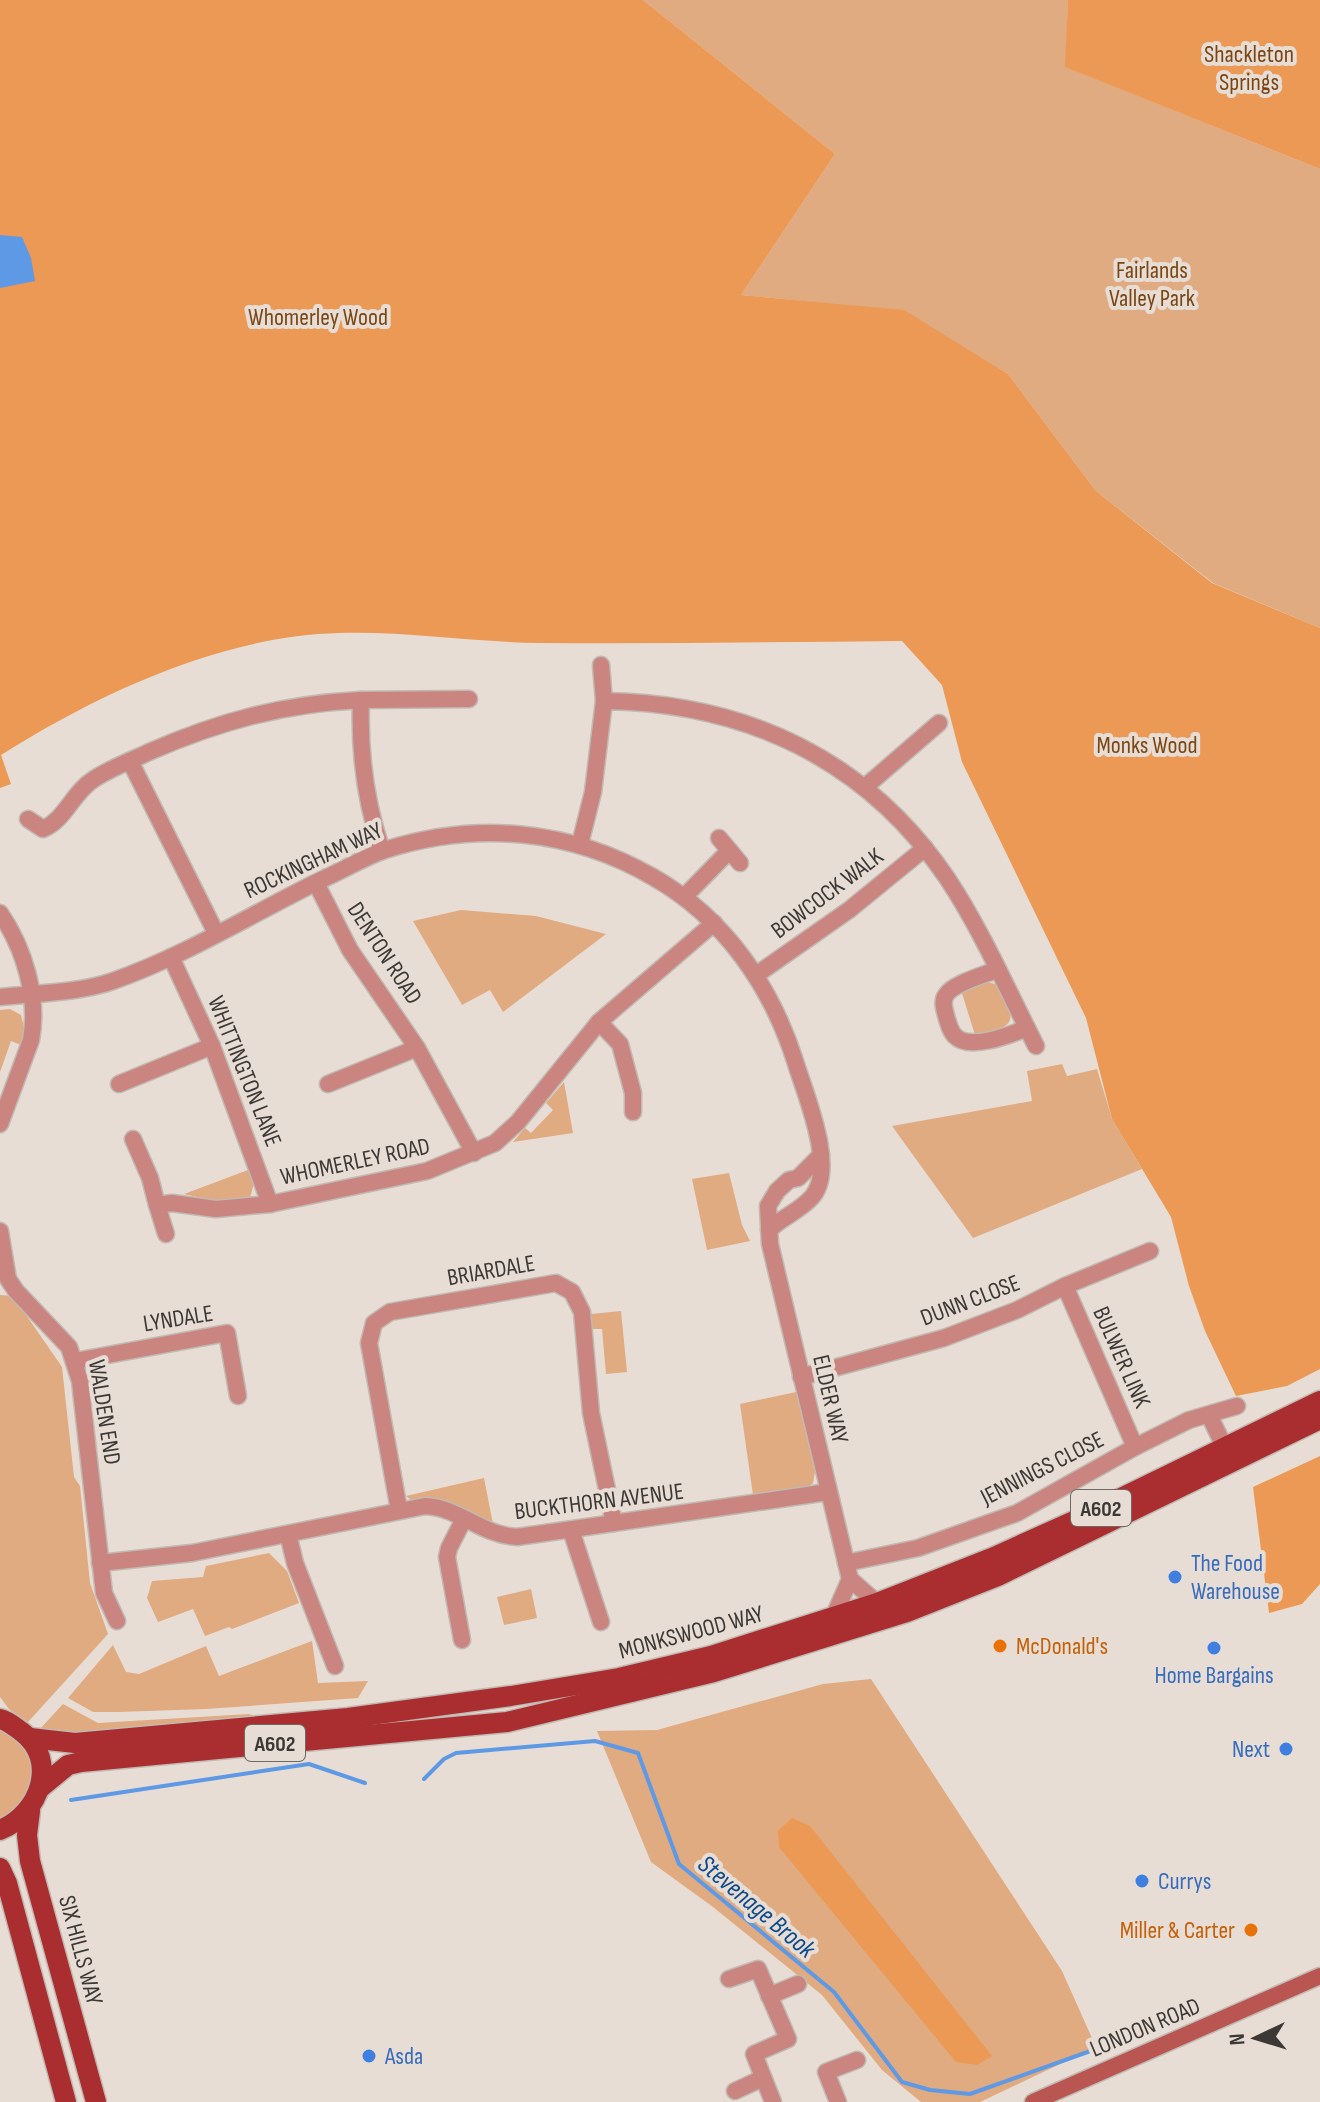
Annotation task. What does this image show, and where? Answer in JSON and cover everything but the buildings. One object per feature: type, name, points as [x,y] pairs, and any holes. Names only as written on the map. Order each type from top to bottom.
[{"type":"main road","name":"MONKSWOOD WAY","points":[[30,1738],[75,1743],[333,1720],[538,1692],[619,1678],[711,1656],[877,1603],[994,1557],[1320,1401]]},
{"type":"main road","name":"MONKSWOOD WAY","points":[[40,1788],[68,1765],[93,1760],[507,1722],[714,1672],[907,1612],[971,1588],[1320,1419]]},
{"type":"main road","name":"A602","points":[[0,1719],[30,1738]]},
{"type":"main road","points":[[30,1738],[39,1758],[40,1788]]},
{"type":"main road","name":"A602","points":[[30,1811],[40,1788]]},
{"type":"main road","points":[[0,1830],[30,1811]]},
{"type":"main road","name":"SIX HILLS WAY","points":[[30,1811],[27,1835],[30,1861],[96,2102]]},
{"type":"main road","points":[[0,1868],[7,1883],[66,2102]]},
{"type":"main road","name":"LONDON ROAD","points":[[1033,2102],[1320,1976]]},
{"type":"street","points":[[580,844],[595,777],[604,701],[601,665]]},
{"type":"street","points":[[28,819],[43,829],[55,824],[82,787],[188,735],[260,712],[361,700],[469,699]]},
{"type":"street","points":[[361,700],[364,779],[373,826],[382,851]]},
{"type":"street","points":[[604,701],[681,706],[731,718],[776,734],[865,787],[925,848],[950,882],[1036,1046]]},
{"type":"street","points":[[865,787],[939,723]]},
{"type":"street","points":[[130,761],[216,933]]},
{"type":"street","name":"ROCKINGHAM WAY","points":[[0,997],[112,982],[171,957],[382,851],[466,834],[531,834],[580,844],[629,863],[684,897],[735,945],[756,975],[788,1042],[814,1122],[821,1155]]},
{"type":"street","name":"BOWCOCK WALK","points":[[756,975],[849,910],[925,848]]},
{"type":"street","points":[[684,897],[729,851]]},
{"type":"street","name":"DENTON ROAD","points":[[316,883],[350,950],[417,1048],[474,1153]]},
{"type":"street","points":[[0,913],[14,934],[24,959],[33,1016],[31,1040],[0,1124]]},
{"type":"street","name":"WHOMERLEY ROAD","points":[[157,1205],[172,1203],[216,1209],[270,1204],[402,1178],[453,1163],[495,1143],[518,1122],[599,1022],[714,923]]},
{"type":"street","name":"WHITTINGTON LANE","points":[[171,957],[212,1046],[270,1204]]},
{"type":"street","points":[[996,970],[954,987],[944,997],[943,1004],[952,1033],[963,1041],[972,1042],[1006,1037],[1027,1028]]},
{"type":"street","points":[[599,1022],[620,1044],[633,1093],[633,1112]]},
{"type":"street","points":[[119,1084],[212,1046]]},
{"type":"street","points":[[328,1084],[417,1048]]},
{"type":"street","points":[[133,1139],[150,1178],[166,1234]]},
{"type":"street","points":[[769,1230],[810,1200],[818,1190],[821,1155]]},
{"type":"street","name":"ELDER WAY","points":[[821,1155],[808,1170],[777,1191],[768,1206],[769,1230],[848,1571]]},
{"type":"street","name":"WALDEN END","points":[[0,1231],[8,1279],[69,1347],[75,1361],[80,1381],[104,1593],[117,1621]]},
{"type":"street","name":"DUNN CLOSE","points":[[801,1377],[944,1338],[1017,1310],[1065,1286],[1150,1251]]},
{"type":"street","name":"BRIARDALE","points":[[399,1510],[369,1343],[374,1323],[390,1312],[556,1283],[572,1292],[582,1312],[591,1413],[614,1523]]},
{"type":"street","name":"BULWER LINK","points":[[1065,1286],[1135,1447]]},
{"type":"street","name":"LYNDALE","points":[[75,1361],[227,1333],[238,1396]]},
{"type":"street","name":"JENNINGS CLOSE","points":[[848,1571],[1017,1513],[1189,1420],[1237,1406]]},
{"type":"street","points":[[1209,1415],[1225,1448]]},
{"type":"street","name":"BUCKTHORN AVENUE","points":[[100,1563],[192,1553],[399,1510],[435,1506],[480,1529],[506,1537],[672,1517],[828,1492]]},
{"type":"street","points":[[462,1640],[447,1557],[464,1519]]},
{"type":"street","points":[[571,1530],[601,1622]]},
{"type":"street","points":[[288,1534],[295,1563],[335,1666]]},
{"type":"street","points":[[848,1571],[877,1603]]},
{"type":"street","points":[[833,1618],[848,1571]]},
{"type":"street","points":[[729,1979],[758,1969],[788,2039],[754,2054],[773,2102]]},
{"type":"street","points":[[769,1996],[798,1984]]},
{"type":"street","points":[[838,2102],[826,2072],[857,2060]]},
{"type":"street","points":[[735,2091],[763,2078]]},
{"type":"green space","points":[[0,0],[643,0],[835,154],[741,295],[904,310],[1008,374],[1096,491],[1212,583],[1320,628],[1320,1369],[1287,1386],[1236,1396],[1205,1331],[1189,1286],[1171,1217],[1112,1119],[1086,1018],[962,762],[942,685],[902,641],[539,643],[364,633],[295,637],[206,657],[163,672],[79,710],[1,755],[11,784],[0,788]]},
{"type":"green space","name":"Fairlands Valley Park","points":[[643,0],[1068,0],[1066,67],[1320,169],[1320,628],[1213,583],[1096,491],[1008,374],[904,311],[741,295],[835,154]]},
{"type":"green space","name":"Shackleton Springs","points":[[1068,0],[1320,0],[1320,169],[1065,67]]},
{"type":"green space","points":[[461,910],[536,916],[606,934],[503,1012],[490,990],[462,1005],[413,921]]},
{"type":"green space","points":[[988,982],[1000,986],[1011,1015],[1005,1026],[975,1035],[961,990]]},
{"type":"green space","points":[[10,1009],[21,1015],[25,1032],[21,1045],[11,1041],[0,1072],[0,1010]]},
{"type":"green space","points":[[1062,1064],[1067,1076],[1097,1069],[1112,1119],[1142,1169],[973,1238],[892,1126],[1032,1101],[1027,1071]]},
{"type":"green space","points":[[564,1082],[573,1133],[513,1142],[525,1128],[531,1133],[553,1110],[546,1103]]},
{"type":"green space","points":[[248,1170],[254,1184],[250,1197],[245,1200],[218,1201],[184,1194]]},
{"type":"green space","points":[[729,1173],[742,1225],[750,1241],[707,1250],[692,1179]]},
{"type":"green space","points":[[0,1295],[13,1296],[62,1367],[74,1477],[80,1486],[90,1583],[108,1634],[28,1722],[9,1709],[0,1697]]},
{"type":"green space","points":[[621,1311],[627,1372],[606,1374],[602,1329],[592,1329],[591,1314]]},
{"type":"green space","points":[[796,1392],[815,1472],[813,1483],[797,1495],[754,1502],[740,1404]]},
{"type":"green space","points":[[1320,1456],[1320,1584],[1302,1604],[1269,1613],[1253,1487]]},
{"type":"green space","points":[[484,1478],[493,1524],[443,1500],[414,1502],[406,1496]]},
{"type":"green space","points":[[269,1553],[287,1571],[299,1603],[205,1636],[193,1609],[158,1622],[147,1598],[152,1581],[203,1577],[206,1566]]},
{"type":"green space","points":[[531,1589],[537,1618],[504,1625],[497,1597]]},
{"type":"green space","points":[[312,1641],[318,1683],[368,1681],[358,1698],[206,1709],[93,1712],[68,1698],[113,1645],[126,1672],[139,1674],[206,1646],[219,1676]]},
{"type":"green space","points":[[871,1679],[1062,1971],[1096,2047],[980,2102],[921,2102],[882,2070],[822,1995],[713,1907],[651,1862],[597,1731],[657,1730],[823,1684]]},
{"type":"green space","points":[[63,1704],[98,1723],[249,1714],[261,1718],[80,1738],[39,1730]]},
{"type":"green space","points":[[0,1730],[16,1740],[28,1755],[34,1783],[29,1796],[0,1824]]},
{"type":"green space","points":[[792,1818],[810,1826],[992,2056],[977,2065],[956,2062],[779,1847],[778,1831]]},
{"type":"water","points":[[0,235],[22,237],[31,258],[35,281],[0,288]]},
{"type":"waterway","name":"Stevenage Brook","points":[[424,1779],[444,1759],[456,1753],[595,1741],[638,1753],[679,1864],[834,1992],[902,2082],[930,2090],[970,2094],[1096,2049]]},
{"type":"waterway","name":"Stevenage Brook","points":[[71,1800],[309,1764],[365,1783]]},
{"type":"place","name":"The Food Warehouse","points":[[1175,1577]]},
{"type":"place","name":"McDonald's","points":[[1000,1646]]},
{"type":"place","name":"Home Bargains","points":[[1214,1648]]},
{"type":"place","name":"Next","points":[[1286,1749]]},
{"type":"place","name":"Currys","points":[[1142,1881]]},
{"type":"place","name":"Miller & Carter","points":[[1251,1930]]},
{"type":"place","name":"Asda","points":[[369,2056]]},
{"type":"park label","name":"Whomerley Wood","points":[[318,317]]},
{"type":"park label","name":"Monks Wood","points":[[1147,745]]}]
